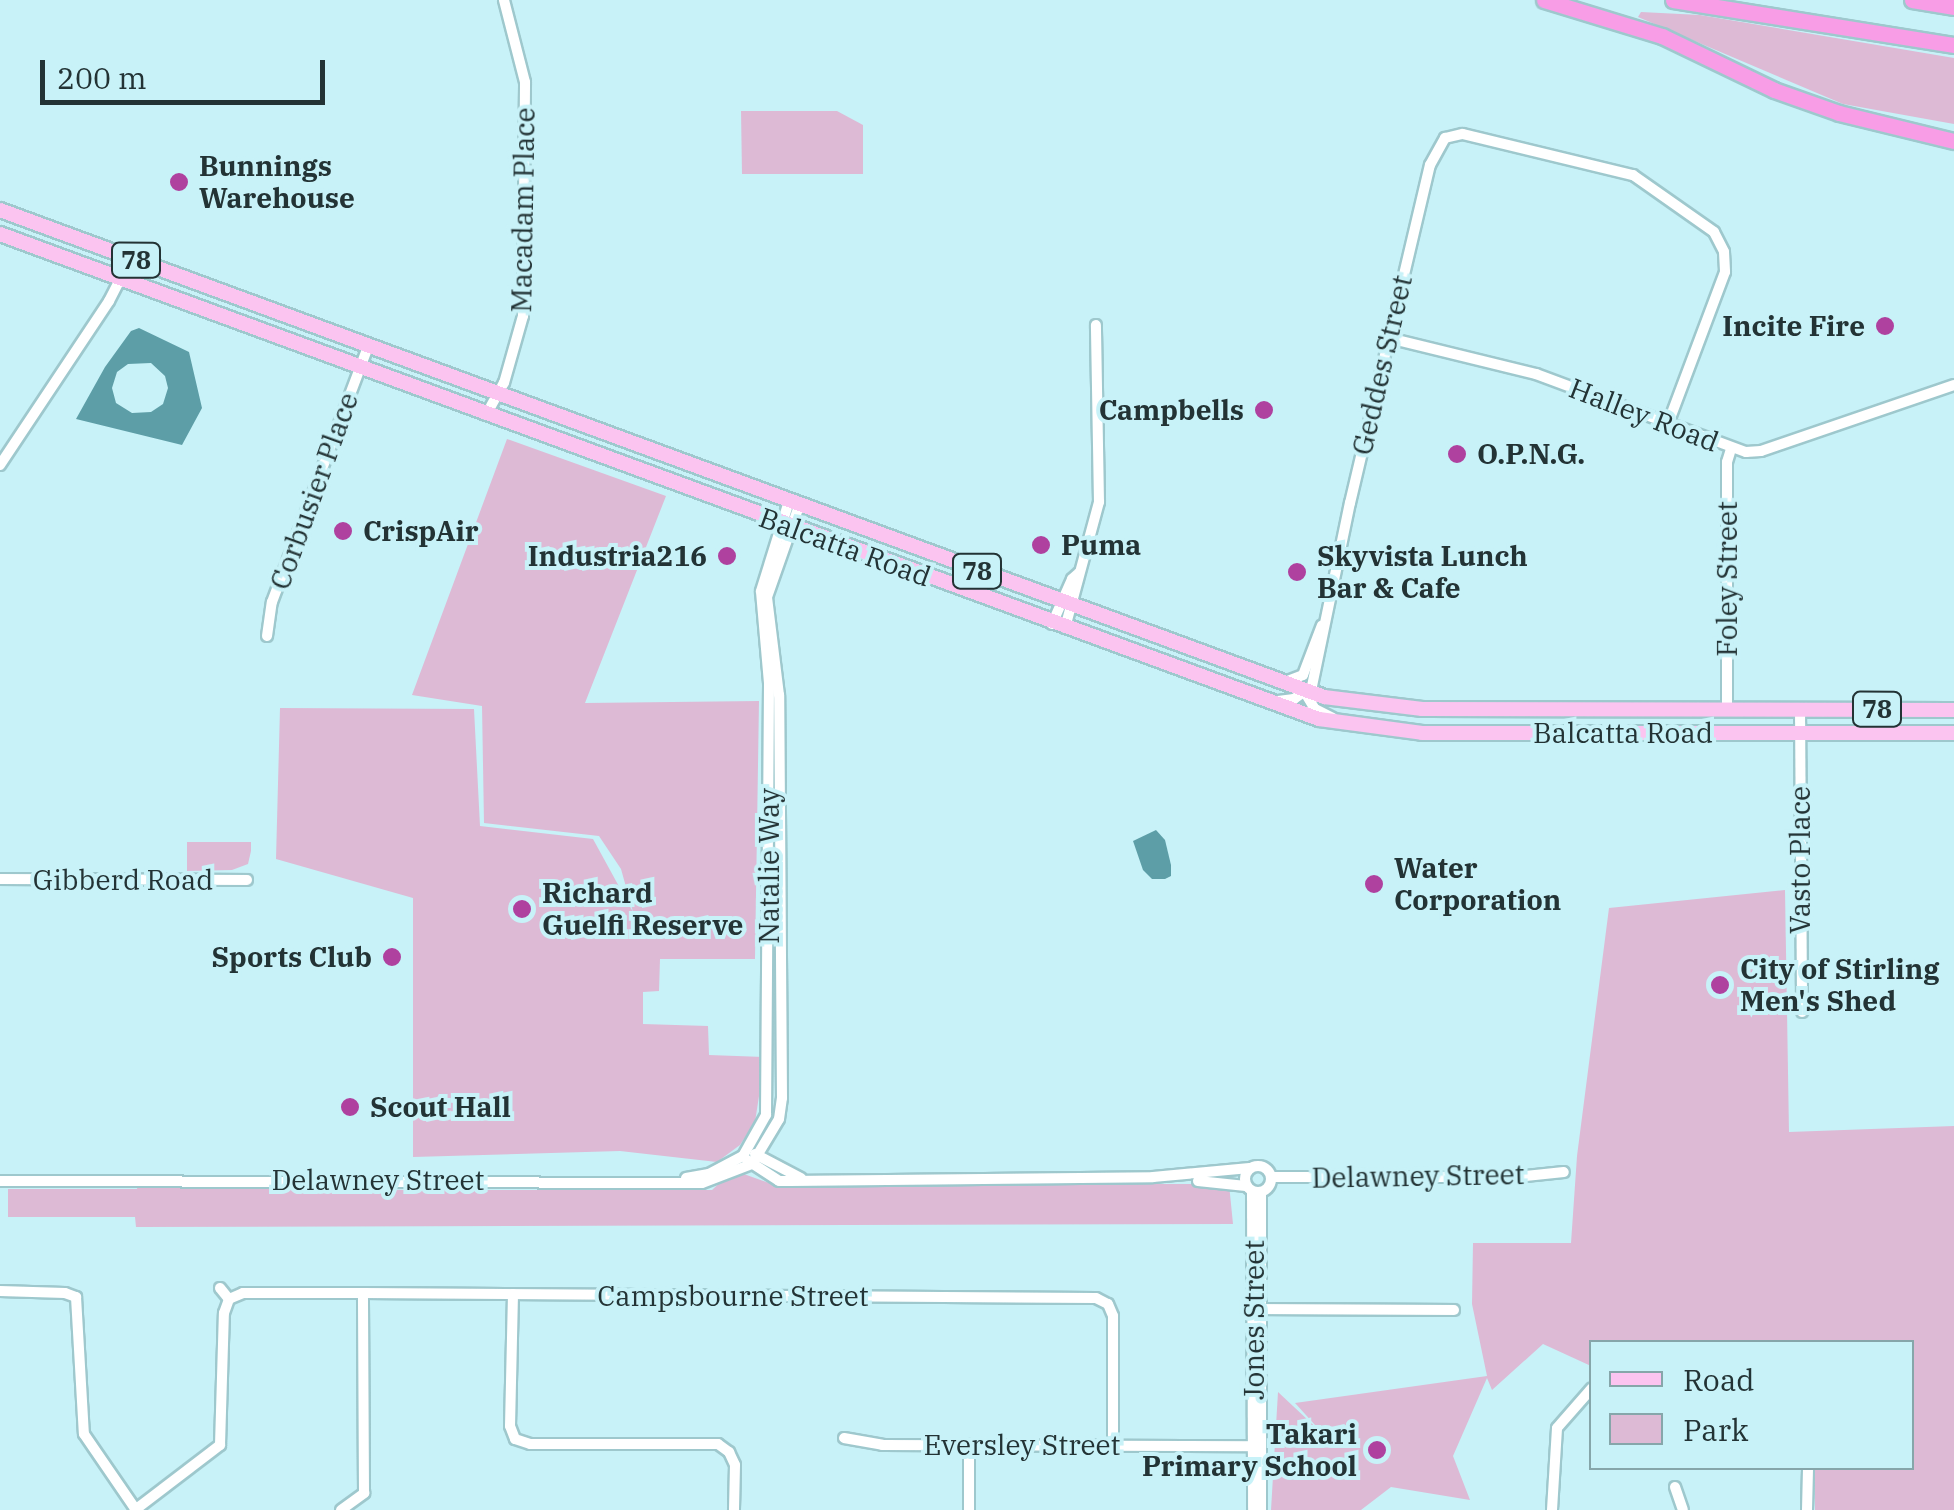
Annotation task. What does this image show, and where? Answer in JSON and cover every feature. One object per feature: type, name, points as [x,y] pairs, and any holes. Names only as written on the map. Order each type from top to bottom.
[{"type":"highway","points":[[1544,0],[1662,36],[1774,90],[1886,126],[1954,138]]},
{"type":"highway","points":[[1673,0],[1954,44]]},
{"type":"highway","points":[[1912,0],[1954,6]]},
{"type":"main road","name":"Balcatta Road","points":[[0,210],[1278,682],[1422,709],[1954,710]]},
{"type":"main road","name":"Balcatta Road","points":[[0,234],[1255,698],[1346,724],[1422,733],[1954,733]]},
{"type":"street","name":"Macadam Place","points":[[486,415],[516,351],[524,300],[524,82],[504,0]]},
{"type":"street","name":"Geddes Street","points":[[1309,689],[1434,152],[1445,138],[1463,134],[1633,175],[1714,232],[1724,252],[1725,272],[1668,424]]},
{"type":"street","points":[[0,465],[122,280],[130,258]]},
{"type":"street","points":[[1058,626],[1080,573],[1099,502],[1096,325]]},
{"type":"street","name":"Halley Road","points":[[1389,338],[1536,374],[1731,449],[1762,451],[1954,385]]},
{"type":"street","name":"Corbusier Place","points":[[267,636],[272,602],[368,347]]},
{"type":"street","name":"Foley Street","points":[[1727,710],[1727,462],[1731,449]]},
{"type":"street","name":"Natalie Way","points":[[750,1156],[778,1119],[782,1098],[779,694],[767,597],[794,503]]},
{"type":"street","points":[[1255,698],[1282,701],[1309,689],[1315,709],[1346,724]]},
{"type":"street","name":"Vasto Place","points":[[1800,708],[1802,1012]]},
{"type":"street","name":"Gibberd Road","points":[[0,879],[247,880]]},
{"type":"street","points":[[750,1156],[780,1181],[1154,1177],[1264,1167],[1271,1177],[1253,1189],[1154,1177]]},
{"type":"street","name":"Delawney Street","points":[[0,1181],[710,1181],[750,1156]]},
{"type":"street","name":"Jones Street","points":[[1250,1168],[1245,1174],[1253,1189],[1261,1510]]},
{"type":"street","name":"Delawney Street","points":[[1271,1177],[1516,1178],[1564,1172]]},
{"type":"street","points":[[0,1290],[65,1292],[76,1297],[84,1434],[136,1510],[212,1456],[220,1445],[224,1313],[230,1299],[220,1288]]},
{"type":"street","name":"Campsbourne Street","points":[[230,1299],[243,1293],[1096,1298],[1108,1304],[1113,1316],[1114,1446]]},
{"type":"street","points":[[341,1510],[364,1492],[363,1293]]},
{"type":"street","points":[[513,1294],[510,1426],[515,1440],[530,1444],[718,1444],[729,1452],[735,1465],[734,1510]]},
{"type":"street","points":[[1257,1308],[1454,1310]]},
{"type":"street","points":[[1552,1510],[1556,1428],[1589,1391]]},
{"type":"street","name":"Eversley Street","points":[[844,1438],[882,1446],[1257,1446]]},
{"type":"street","points":[[969,1444],[969,1510]]},
{"type":"street","name":"Jones Street","points":[[1252,1510],[1257,1446]]},
{"type":"street","points":[[1808,1470],[1808,1510]]},
{"type":"street","points":[[1675,1487],[1683,1510]]},
{"type":"green space","points":[[1641,12],[1700,15],[1954,58],[1954,124],[1843,104],[1638,17]]},
{"type":"green space","points":[[741,111],[837,111],[863,125],[863,174],[742,174]]},
{"type":"green space","points":[[507,439],[666,496],[585,703],[759,701],[755,959],[660,959],[659,991],[643,992],[643,1024],[708,1026],[709,1055],[765,1057],[755,1122],[740,1145],[717,1162],[620,1151],[413,1157],[413,898],[276,859],[280,708],[474,709],[480,826],[593,839],[633,912],[621,869],[599,836],[484,823],[482,706],[412,695]]},
{"type":"green space","points":[[187,842],[251,842],[248,864],[232,870],[187,871]]},
{"type":"green space","points":[[1785,890],[1789,1132],[1954,1126],[1954,1510],[1815,1510],[1815,1470],[1914,1470],[1914,1340],[1589,1340],[1589,1365],[1543,1344],[1492,1390],[1487,1378],[1453,1456],[1470,1500],[1391,1487],[1361,1510],[1271,1510],[1278,1392],[1325,1436],[1295,1403],[1487,1376],[1472,1304],[1473,1243],[1571,1243],[1577,1156],[1609,908]]},
{"type":"green space","points":[[741,1173],[772,1184],[1229,1184],[1233,1224],[136,1227],[135,1217],[8,1217],[8,1189],[137,1189],[138,1183],[406,1190],[712,1190],[724,1179]]},
{"type":"water","points":[[139,328],[189,352],[202,408],[182,445],[76,419],[131,331]],"holes":[[[151,363],[165,376],[168,388],[163,404],[151,412],[132,413],[116,403],[112,388],[117,372],[128,364]]]},
{"type":"water","points":[[1156,830],[1165,840],[1171,865],[1171,876],[1165,879],[1152,879],[1143,870],[1133,841]]},
{"type":"place","name":"Bunnings Warehouse","points":[[179,182]]},
{"type":"place","name":"Incite Fire","points":[[1885,326]]},
{"type":"place","name":"Campbells","points":[[1264,410]]},
{"type":"place","name":"O.P.N.G.","points":[[1457,454]]},
{"type":"place","name":"CrispAir","points":[[343,531]]},
{"type":"place","name":"Puma","points":[[1041,545]]},
{"type":"place","name":"Industria216","points":[[727,556]]},
{"type":"place","name":"Skyvista Lunch Bar & Cafe","points":[[1297,572]]},
{"type":"place","name":"Water Corporation","points":[[1374,884]]},
{"type":"place","name":"Richard Guelfi Reserve","points":[[522,909]]},
{"type":"place","name":"Sports Club","points":[[392,957]]},
{"type":"place","name":"City of Stirling Men's Shed","points":[[1720,985]]},
{"type":"place","name":"Scout Hall","points":[[350,1107]]},
{"type":"place","name":"Takari Primary School","points":[[1377,1450]]}]
